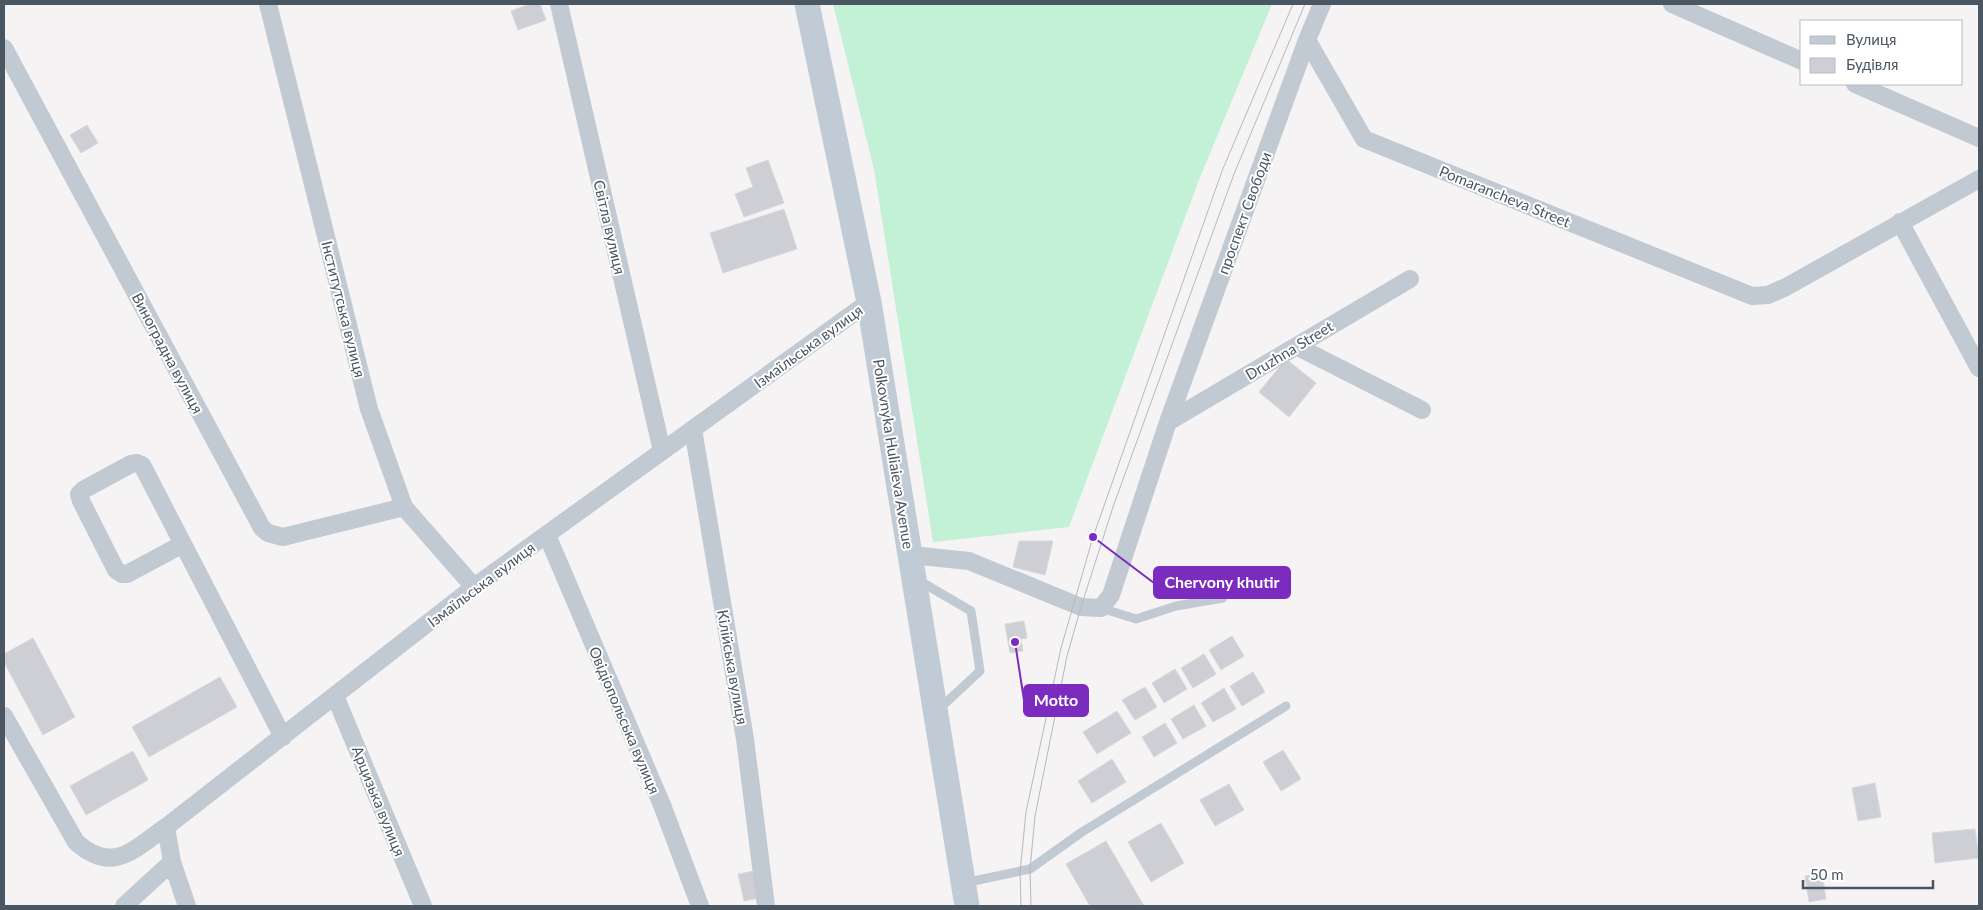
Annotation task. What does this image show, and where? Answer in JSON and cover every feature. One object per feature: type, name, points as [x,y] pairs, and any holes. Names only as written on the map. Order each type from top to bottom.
[{"type":"main road","name":"Polkovnyka Huliaieva Avenue","points":[[807,4],[869,302],[966,895]]},
{"type":"street","name":"Інститутська вулиця","points":[[268,4],[369,410],[404,507],[474,587]]},
{"type":"street","name":"Світла вулиця","points":[[559,4],[662,451]]},
{"type":"street","name":"проспект Свободи","points":[[1101,608],[1112,595],[1168,422],[1307,40],[1322,4]]},
{"type":"street","points":[[1672,4],[1800,59]]},
{"type":"street","name":"Pomarancheva Street","points":[[1307,40],[1364,140],[1752,296],[1768,295],[1786,287],[1900,222]]},
{"type":"street","name":"Виноградна вулиця","points":[[4,48],[262,528],[268,533],[283,537],[404,507]]},
{"type":"street","points":[[1857,85],[1979,138]]},
{"type":"street","points":[[1979,178],[1900,222],[1979,368]]},
{"type":"street","name":"Druzhna Street","points":[[1168,422],[1410,279]]},
{"type":"street","name":"Ізмаїльська вулиця","points":[[4,716],[76,842],[98,856],[111,858],[124,856],[166,827],[474,587],[869,302]]},
{"type":"street","points":[[1296,346],[1422,410]]},
{"type":"street","name":"Кілійська вулиця","points":[[693,429],[745,739],[766,906]]},
{"type":"street","points":[[183,544],[127,574],[122,574],[116,570],[79,494],[131,464],[137,463],[142,466],[183,544],[283,736]]},
{"type":"street","name":"Овідіопольська вулиця","points":[[547,535],[662,804],[700,906]]},
{"type":"street","points":[[913,567],[970,561],[1081,607],[1101,608]]},
{"type":"street","name":"Арцизька вулиця","points":[[335,696],[422,906]]},
{"type":"street","points":[[166,827],[172,862],[187,906]]},
{"type":"street","points":[[124,906],[172,862]]},
{"type":"lane","points":[[913,567],[971,611],[980,671],[936,712]]},
{"type":"lane","points":[[1101,608],[1136,619],[1176,606],[1223,598]]},
{"type":"lane","points":[[966,895],[1030,869],[1082,832],[1286,706]]},
{"type":"green space","points":[[833,4],[1272,4],[1199,180],[1069,527],[933,542],[874,169]]},
{"type":"building","points":[[530,4],[540,4],[546,20],[518,30],[511,11]]},
{"type":"building","points":[[87,125],[98,143],[81,153],[70,135]]},
{"type":"building","points":[[768,160],[784,203],[744,217],[735,194],[753,187],[746,168]]},
{"type":"building","points":[[784,209],[797,249],[723,273],[710,233]]},
{"type":"building","points":[[1286,359],[1316,383],[1289,417],[1259,392]]},
{"type":"building","points":[[1019,541],[1053,541],[1045,575],[1013,567]]},
{"type":"building","points":[[1024,621],[1027,638],[1021,639],[1023,651],[1010,653],[1005,624]]},
{"type":"building","points":[[1232,636],[1244,656],[1221,670],[1209,650]]},
{"type":"building","points":[[33,638],[75,717],[43,735],[4,662],[4,654]]},
{"type":"building","points":[[1204,654],[1216,674],[1193,688],[1181,668]]},
{"type":"building","points":[[1175,669],[1187,689],[1164,703],[1152,683]]},
{"type":"building","points":[[1253,672],[1265,692],[1242,706],[1230,686]]},
{"type":"building","points":[[220,677],[237,707],[149,757],[132,727]]},
{"type":"building","points":[[1145,687],[1157,707],[1135,720],[1122,700]]},
{"type":"building","points":[[1224,688],[1236,709],[1213,722],[1201,703]]},
{"type":"building","points":[[1194,705],[1206,726],[1183,739],[1171,719]]},
{"type":"building","points":[[1117,711],[1131,733],[1097,754],[1083,732]]},
{"type":"building","points":[[1165,723],[1177,743],[1154,757],[1142,737]]},
{"type":"building","points":[[1283,750],[1301,779],[1281,791],[1263,762]]},
{"type":"building","points":[[133,751],[148,780],[86,815],[70,786]]},
{"type":"building","points":[[1112,759],[1126,782],[1092,803],[1078,781]]},
{"type":"building","points":[[1875,783],[1881,817],[1858,821],[1852,788]]},
{"type":"building","points":[[1229,784],[1244,810],[1215,826],[1200,800]]},
{"type":"building","points":[[1161,823],[1184,863],[1151,882],[1128,842]]},
{"type":"building","points":[[1975,829],[1979,858],[1935,863],[1932,833]]},
{"type":"building","points":[[1106,841],[1144,906],[1090,906],[1066,864]]},
{"type":"building","points":[[754,871],[759,898],[744,901],[738,874]]},
{"type":"building","points":[[1822,873],[1826,899],[1809,902],[1805,876]]},
{"type":"tram line","points":[[1021,906],[1020,872],[1026,812],[1061,648],[1093,537],[1222,171],[1293,4]]},
{"type":"tram line","points":[[1031,906],[1030,869],[1035,816],[1067,656],[1081,607],[1113,507],[1234,174],[1305,4]]},
{"type":"place","name":"Chervony khutir","points":[[1093,537]]},
{"type":"place","name":"Motto","points":[[1015,642]]}]
